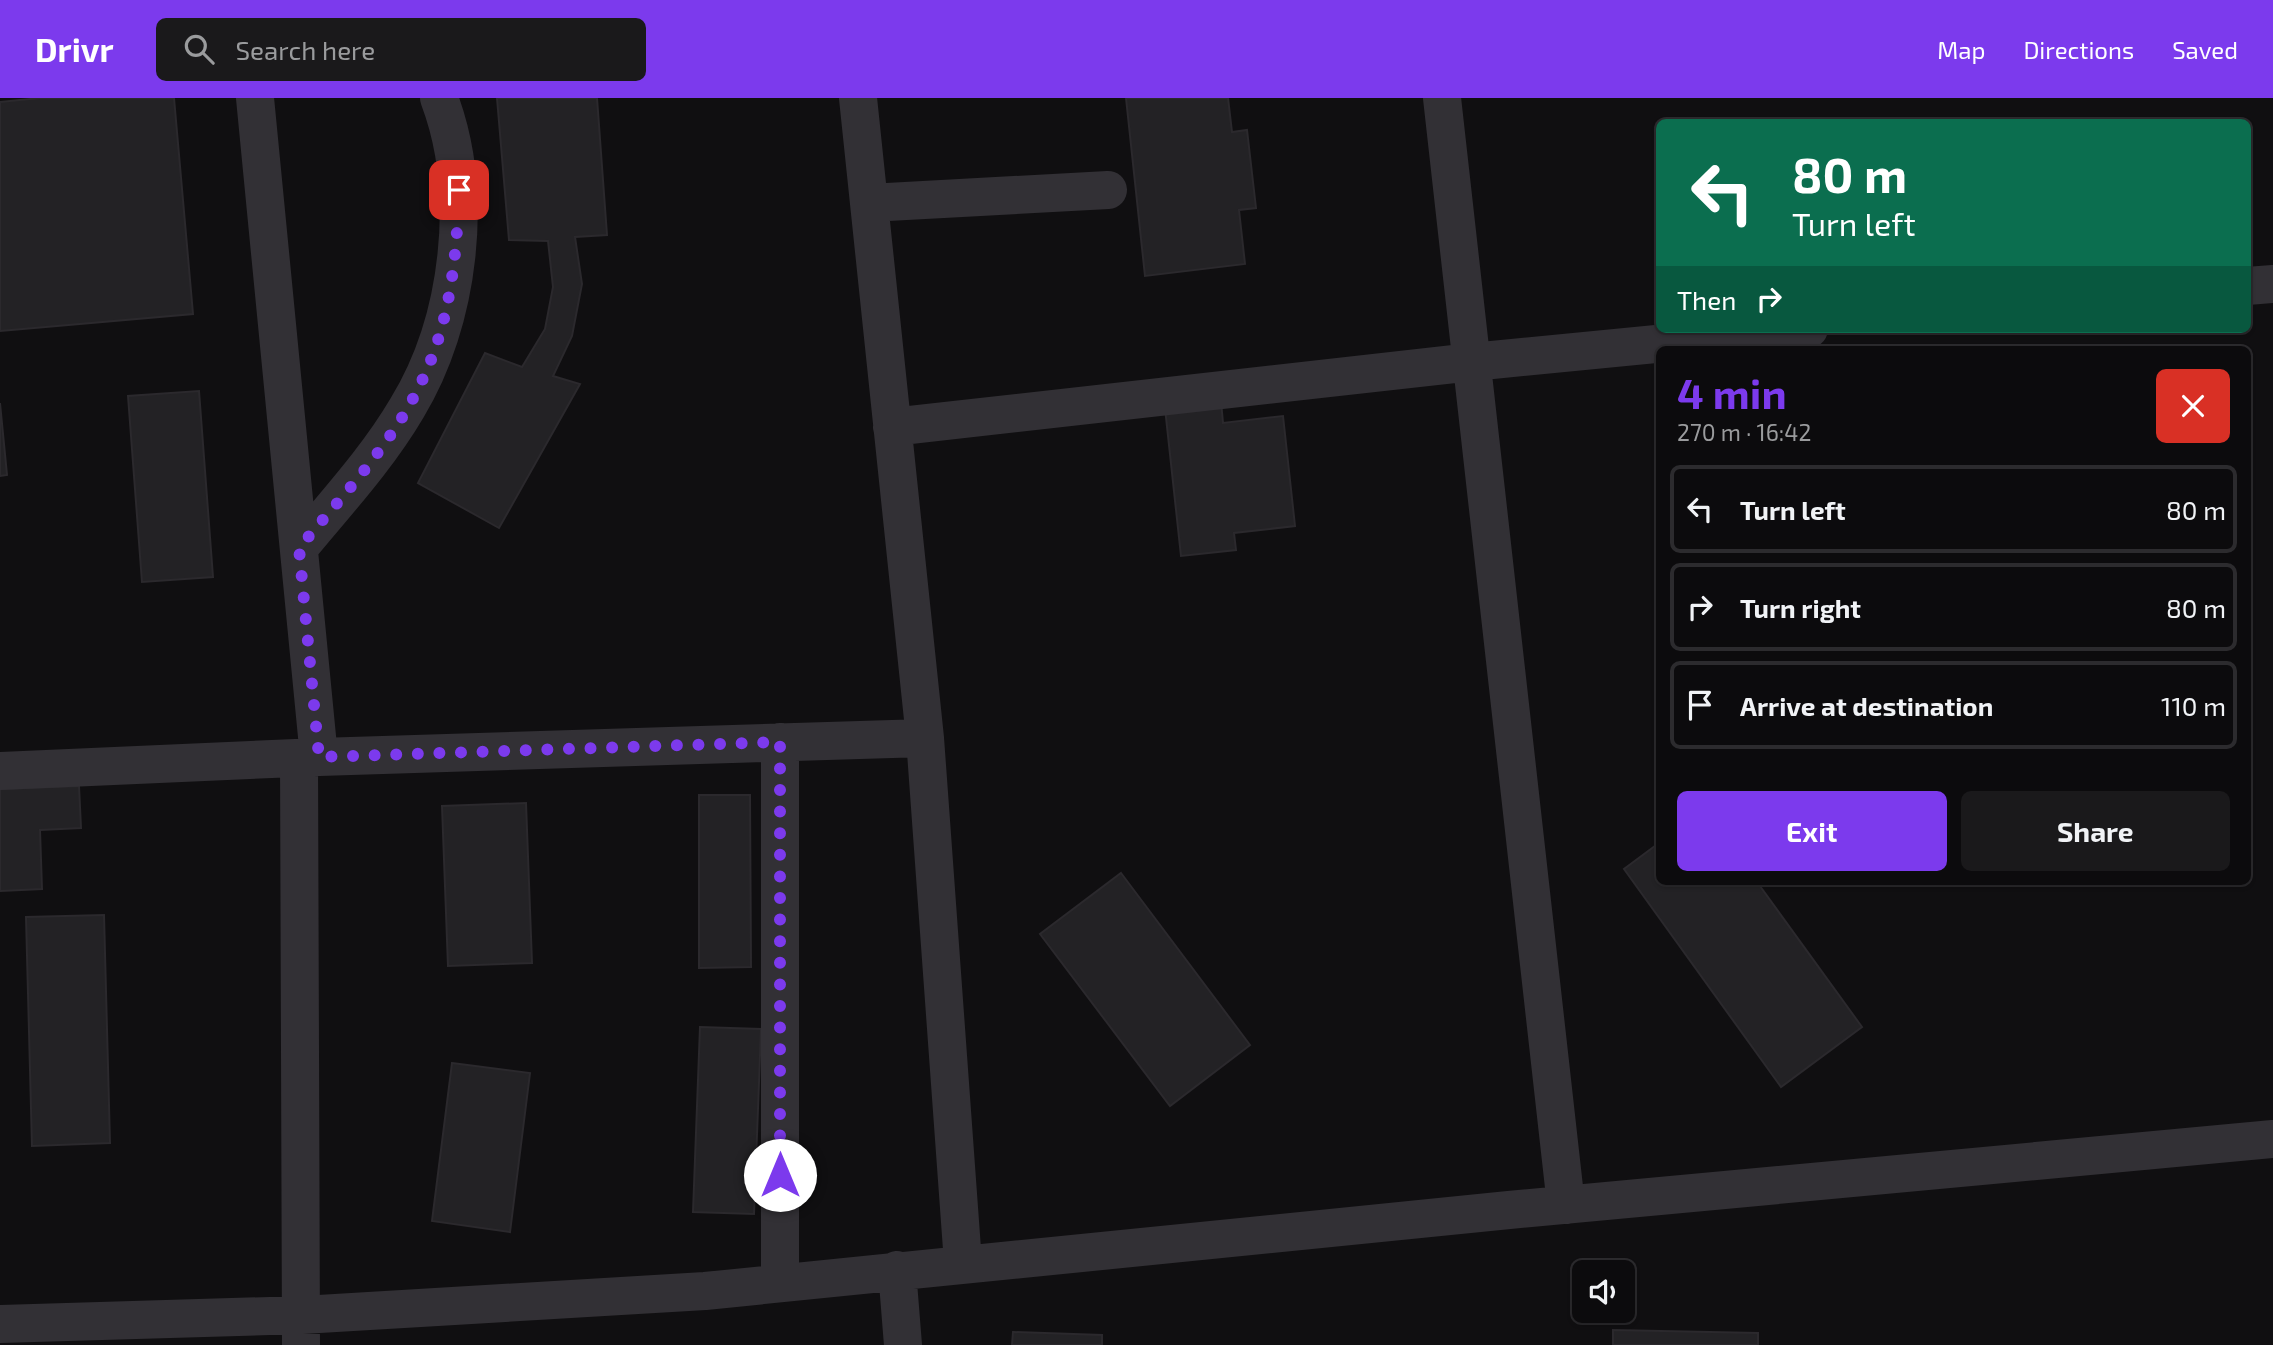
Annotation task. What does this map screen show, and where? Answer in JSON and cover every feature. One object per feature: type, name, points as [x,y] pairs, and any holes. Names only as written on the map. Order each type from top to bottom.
[{"type":"street","points":[[255,98],[299,548],[309,758],[302,1330]]},
{"type":"street","points":[[299,548],[361,474],[407,409],[433,355],[447,307],[454,262],[459,190],[449,125],[439,98]]},
{"type":"street","points":[[858,98],[925,738],[963,1264]]},
{"type":"street","points":[[1442,98],[1566,1205]]},
{"type":"street","points":[[869,203],[1108,190]]},
{"type":"street","points":[[2251,286],[2273,284]]},
{"type":"street","points":[[892,426],[1472,362],[1768,333]]},
{"type":"street","points":[[0,771],[925,738]]},
{"type":"street","points":[[780,742],[780,1283]]},
{"type":"street","points":[[0,1324],[302,1330],[1566,1205],[2273,1139]]},
{"type":"street","points":[[897,1270],[903,1345]]},
{"type":"building","points":[[40,98],[174,98],[193,314],[0,331],[0,102]]},
{"type":"building","points":[[497,98],[597,98],[607,235],[575,237],[582,284],[572,336],[553,376],[580,384],[499,528],[418,483],[485,353],[522,367],[545,329],[553,287],[548,241],[509,240]]},
{"type":"building","points":[[1126,98],[1228,98],[1232,132],[1247,130],[1256,208],[1239,210],[1245,264],[1145,276]]},
{"type":"building","points":[[199,391],[213,577],[142,582],[128,396]]},
{"type":"building","points":[[1221,401],[1223,423],[1283,416],[1295,526],[1234,533],[1236,550],[1181,556],[1165,408]]},
{"type":"building","points":[[0,403],[7,475],[0,476]]},
{"type":"building","points":[[79,786],[81,828],[40,830],[42,889],[0,891],[0,789]]},
{"type":"building","points":[[699,795],[750,795],[751,967],[699,968]]},
{"type":"building","points":[[526,803],[532,963],[448,966],[442,806]]},
{"type":"building","points":[[1656,845],[1656,885],[1759,885],[1862,1027],[1781,1087],[1624,869]]},
{"type":"building","points":[[1121,873],[1250,1045],[1170,1106],[1040,934]]},
{"type":"building","points":[[104,915],[110,1143],[32,1146],[26,917]]},
{"type":"building","points":[[700,1027],[761,1029],[754,1214],[693,1212]]},
{"type":"building","points":[[452,1063],[530,1073],[510,1232],[432,1221]]},
{"type":"building","points":[[1613,1330],[1758,1333],[1758,1345],[1613,1345]]},
{"type":"building","points":[[1013,1332],[1102,1335],[1102,1345],[1012,1345]]},
{"type":"route","points":[[459,190],[458,228],[447,307],[425,375],[407,409],[361,474],[299,548],[319,757],[780,742],[780,1175]]}]
